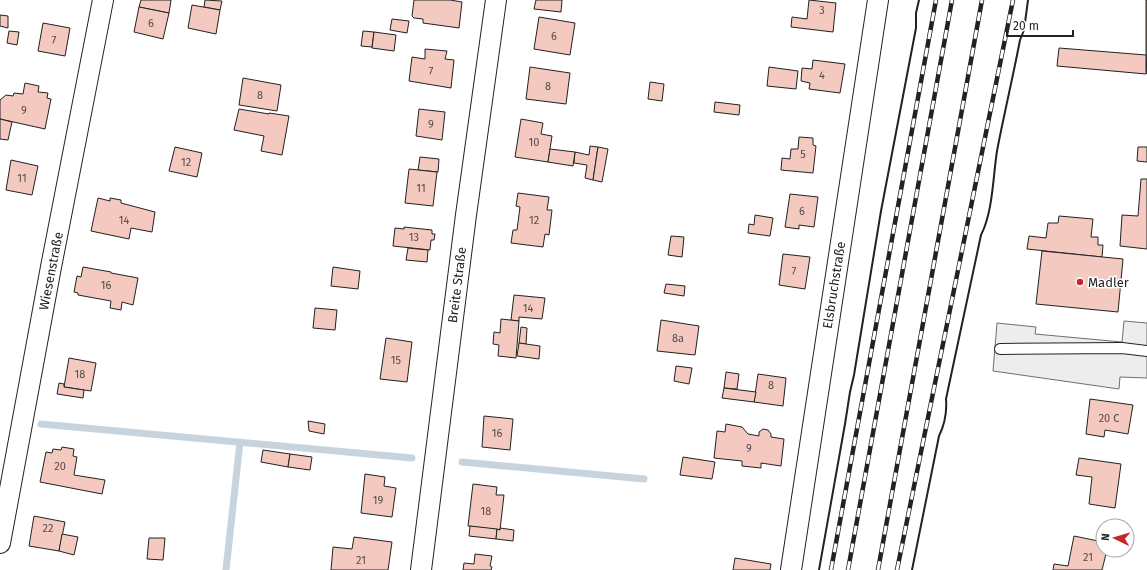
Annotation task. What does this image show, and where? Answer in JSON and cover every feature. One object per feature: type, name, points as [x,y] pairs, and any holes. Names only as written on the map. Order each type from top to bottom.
[{"type":"street","name":"Wiesenstraße","points":[[0,543],[103,0]]},
{"type":"street","name":"Breite Straße","points":[[421,570],[466,215],[496,0]]},
{"type":"street","name":"Elsbruchstraße","points":[[791,570],[878,0]]},
{"type":"lane","points":[[1000,348],[1122,348],[1147,351]]},
{"type":"shaded area","points":[[1124,321],[1147,323],[1147,378],[1120,377],[1119,389],[993,371],[997,323],[1036,327],[1035,334],[1122,342]]},
{"type":"building","points":[[141,0],[171,0],[169,13],[139,7]]},
{"type":"building","points":[[205,0],[222,1],[220,10],[204,7]]},
{"type":"building","points":[[414,0],[450,0],[462,2],[459,28],[423,23],[423,19],[414,18],[412,16]]},
{"type":"building","points":[[536,0],[562,0],[561,12],[534,9]]},
{"type":"building","points":[[809,0],[836,3],[833,32],[791,27],[792,17],[807,19]]},
{"type":"building","points":[[1147,0],[1147,74],[1146,55]]},
{"type":"building","points":[[192,5],[220,10],[216,34],[188,28]]},
{"type":"building","points":[[139,7],[169,13],[163,39],[134,32]]},
{"type":"building","points":[[0,15],[8,16],[8,28],[0,26]]},
{"type":"building","points":[[539,17],[575,23],[570,55],[534,49]]},
{"type":"building","points":[[392,19],[409,21],[407,33],[390,30]]},
{"type":"building","points":[[43,23],[70,28],[65,56],[38,51]]},
{"type":"building","points":[[9,31],[19,32],[17,45],[7,43]]},
{"type":"building","points":[[363,31],[374,32],[372,47],[361,46]]},
{"type":"building","points":[[374,32],[396,35],[394,51],[372,48]]},
{"type":"building","points":[[1059,48],[1146,55],[1146,74],[1057,66]]},
{"type":"building","points":[[425,49],[447,51],[445,59],[454,60],[451,88],[409,81],[412,57],[425,59]]},
{"type":"building","points":[[813,60],[845,64],[840,93],[809,89],[810,83],[801,81],[802,68],[812,69]]},
{"type":"building","points":[[530,67],[570,73],[566,104],[526,99]]},
{"type":"building","points":[[769,67],[798,71],[796,89],[767,86]]},
{"type":"building","points":[[243,78],[281,85],[277,111],[239,105]]},
{"type":"building","points":[[650,82],[664,84],[662,101],[648,99]]},
{"type":"building","points":[[25,83],[39,86],[38,92],[48,93],[47,98],[51,99],[45,129],[0,119],[0,100],[6,95],[13,96],[14,93],[23,94]]},
{"type":"building","points":[[715,102],[740,105],[739,115],[714,112]]},
{"type":"building","points":[[239,109],[289,116],[282,155],[261,151],[264,136],[234,130]]},
{"type":"building","points":[[419,109],[445,112],[442,140],[416,136]]},
{"type":"building","points":[[0,119],[12,122],[8,140],[0,139]]},
{"type":"building","points":[[521,119],[543,123],[541,134],[552,136],[548,162],[515,157]]},
{"type":"building","points":[[799,137],[813,138],[813,145],[816,146],[813,173],[781,170],[782,158],[790,159],[791,149],[798,149]]},
{"type":"building","points":[[590,146],[598,147],[593,180],[585,178],[587,165],[574,163],[575,152],[589,155]]},
{"type":"building","points":[[175,147],[202,153],[197,177],[169,171]]},
{"type":"building","points":[[598,147],[608,149],[602,182],[593,180]]},
{"type":"building","points":[[1138,147],[1147,147],[1147,162],[1137,161]]},
{"type":"building","points":[[550,149],[575,152],[573,166],[548,162]]},
{"type":"building","points":[[420,157],[439,159],[438,172],[418,170]]},
{"type":"building","points":[[11,160],[38,166],[32,195],[6,190]]},
{"type":"building","points":[[409,169],[437,172],[433,206],[405,203]]},
{"type":"building","points":[[1141,179],[1147,179],[1147,249],[1120,246],[1122,215],[1138,216]]},
{"type":"building","points":[[518,193],[549,197],[547,210],[552,210],[549,235],[545,234],[543,247],[511,243],[513,230],[517,230],[520,207],[516,206]]},
{"type":"building","points":[[790,194],[818,197],[814,227],[799,225],[799,229],[785,227]]},
{"type":"building","points":[[98,198],[110,201],[110,198],[121,200],[121,203],[155,212],[152,232],[131,228],[129,239],[91,231]]},
{"type":"building","points":[[755,215],[773,218],[770,236],[748,233],[749,224],[754,225]]},
{"type":"building","points":[[1059,216],[1093,219],[1091,237],[1098,237],[1098,245],[1103,245],[1102,257],[1027,249],[1029,236],[1046,238],[1048,223],[1058,223]]},
{"type":"building","points":[[404,227],[432,230],[432,234],[435,234],[434,240],[431,240],[430,250],[393,246],[395,228],[404,229]]},
{"type":"building","points":[[671,236],[684,237],[682,257],[668,255]]},
{"type":"building","points":[[408,248],[428,250],[427,262],[406,260]]},
{"type":"building","name":"Madler","points":[[1042,251],[1123,259],[1118,312],[1036,304]]},
{"type":"building","points":[[783,254],[810,257],[805,289],[779,285]]},
{"type":"building","points":[[83,267],[138,278],[133,305],[122,302],[121,310],[110,308],[111,301],[78,295],[78,293],[74,292],[77,276],[81,277]]},
{"type":"building","points":[[333,267],[360,271],[358,289],[331,286]]},
{"type":"building","points":[[666,284],[685,286],[684,296],[664,293]]},
{"type":"building","points":[[514,295],[545,298],[542,319],[519,317],[519,321],[511,320]]},
{"type":"building","points":[[315,308],[337,310],[335,330],[313,328]]},
{"type":"building","points":[[501,319],[519,321],[516,358],[498,356],[499,345],[493,344],[494,332],[500,333]]},
{"type":"building","points":[[661,320],[699,326],[695,355],[657,351]]},
{"type":"building","points":[[521,327],[527,328],[526,344],[519,343]]},
{"type":"building","points":[[386,338],[412,342],[407,382],[380,379]]},
{"type":"building","points":[[519,343],[540,346],[539,359],[517,356]]},
{"type":"building","points":[[69,358],[96,363],[91,391],[64,387]]},
{"type":"building","points":[[676,366],[692,368],[689,384],[674,381]]},
{"type":"building","points":[[726,372],[739,374],[737,389],[724,388]]},
{"type":"building","points":[[758,374],[786,378],[783,406],[754,402]]},
{"type":"building","points":[[59,383],[64,384],[64,387],[84,390],[83,398],[57,394]]},
{"type":"building","points":[[724,388],[756,392],[754,402],[722,398]]},
{"type":"building","points":[[1090,399],[1133,405],[1128,434],[1105,430],[1104,437],[1086,434]]},
{"type":"building","points":[[484,416],[513,419],[510,450],[482,447]]},
{"type":"building","points":[[308,421],[325,424],[324,434],[309,431]]},
{"type":"building","points":[[726,424],[742,427],[748,434],[759,436],[759,432],[763,429],[768,430],[771,437],[784,439],[781,466],[761,463],[761,468],[742,466],[742,461],[714,458],[717,431],[725,432]]},
{"type":"building","points":[[62,447],[74,449],[73,456],[77,457],[74,475],[105,480],[102,494],[40,482],[46,452],[52,453],[53,449],[61,450]]},
{"type":"building","points":[[263,450],[290,454],[288,467],[261,462]]},
{"type":"building","points":[[290,454],[312,457],[310,470],[288,467]]},
{"type":"building","points":[[683,457],[715,462],[712,479],[680,475]]},
{"type":"building","points":[[1079,458],[1121,464],[1115,508],[1089,504],[1092,477],[1076,475]]},
{"type":"building","points":[[365,474],[385,477],[384,486],[396,488],[392,517],[361,513]]},
{"type":"building","points":[[473,484],[497,487],[496,495],[504,495],[500,530],[468,526]]},
{"type":"building","points":[[34,516],[65,522],[59,551],[29,546]]},
{"type":"building","points":[[470,526],[497,529],[496,539],[469,536]]},
{"type":"building","points":[[500,528],[514,530],[513,541],[496,539],[497,529],[500,530]]},
{"type":"building","points":[[62,534],[78,537],[74,555],[59,551]]},
{"type":"building","points":[[1074,536],[1095,540],[1095,558],[1105,558],[1102,570],[1053,570],[1054,564],[1068,566]]},
{"type":"building","points":[[354,537],[392,542],[388,570],[331,570],[333,547],[352,549]]},
{"type":"building","points":[[149,538],[165,538],[163,560],[147,559]]},
{"type":"building","points":[[475,554],[492,556],[490,566],[492,567],[491,570],[463,570],[464,563],[474,564]]},
{"type":"building","points":[[735,558],[771,564],[770,570],[733,570]]},
{"type":"waterway","points":[[41,424],[412,458]]},
{"type":"waterway","points":[[226,570],[240,442]]},
{"type":"waterway","points":[[462,462],[644,479]]},
{"type":"railway","points":[[831,570],[936,0]]},
{"type":"railway","points":[[848,570],[952,0]]},
{"type":"railway","points":[[878,570],[982,0]]},
{"type":"railway","points":[[897,570],[1013,0]]},
{"type":"wall","points":[[819,570],[854,375],[881,211],[916,28],[916,13],[919,0]]},
{"type":"wall","points":[[912,570],[939,436],[945,418],[946,399],[981,235],[988,216],[997,151],[1020,40],[1024,30],[1028,0]]},
{"type":"place","name":"Madler","points":[[1080,282]]}]
